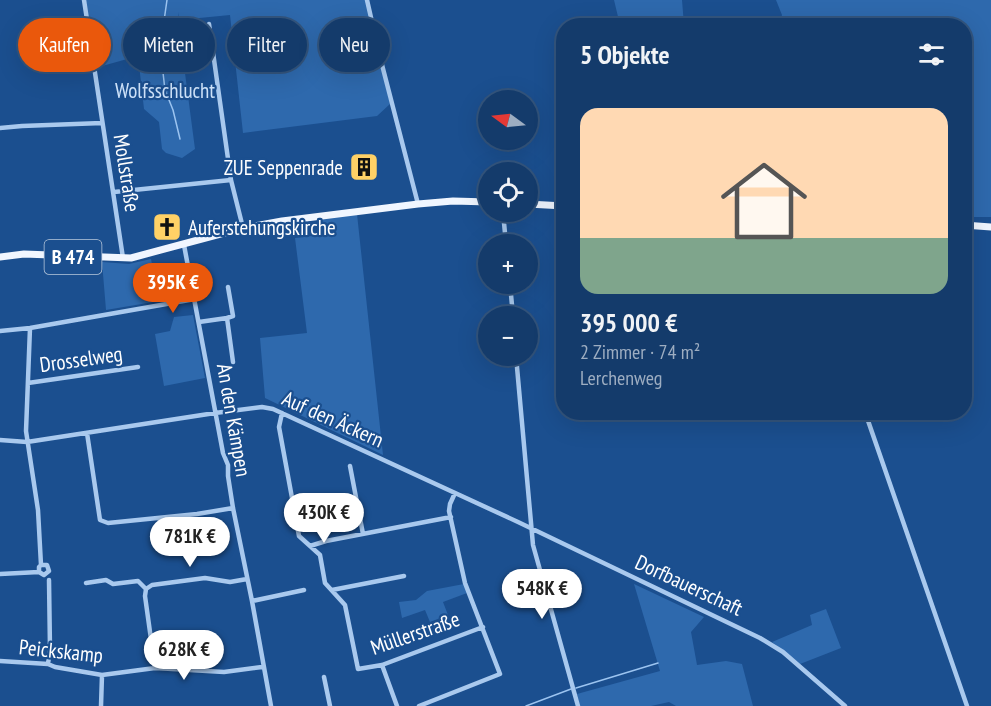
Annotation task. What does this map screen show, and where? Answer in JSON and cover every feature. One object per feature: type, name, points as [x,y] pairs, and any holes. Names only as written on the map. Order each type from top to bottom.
[{"type":"main road","name":"B 474","points":[[0,257],[24,254],[138,257],[243,228],[314,216],[418,204],[478,202]]},
{"type":"main road","points":[[538,205],[556,206]]},
{"type":"main road","points":[[972,226],[991,227]]},
{"type":"street","points":[[84,0],[102,123]]},
{"type":"street","points":[[367,0],[418,204]]},
{"type":"street","points":[[215,67],[231,180],[243,228]]},
{"type":"street","name":"Mollstraße","points":[[0,128],[102,123],[123,258]]},
{"type":"street","points":[[114,192],[231,180]]},
{"type":"street","name":"An den Kämpen","points":[[184,245],[223,453],[228,465],[233,508],[271,706]]},
{"type":"street","points":[[200,322],[233,316],[228,287]]},
{"type":"street","points":[[0,331],[30,328],[195,299]]},
{"type":"street","points":[[227,318],[233,362]]},
{"type":"street","points":[[30,328],[27,441],[38,510],[41,565],[39,572]]},
{"type":"street","points":[[517,366],[533,546],[578,706]]},
{"type":"street","name":"Drosselweg","points":[[28,383],[138,367]]},
{"type":"street","name":"Auf den Äckern","points":[[0,440],[27,441],[262,407],[282,413],[531,528]]},
{"type":"street","points":[[282,413],[279,428],[299,536],[320,555],[325,583],[332,590],[404,576]]},
{"type":"street","points":[[868,420],[967,706]]},
{"type":"street","points":[[87,433],[100,520],[108,523],[233,508]]},
{"type":"street","points":[[350,465],[363,534]]},
{"type":"street","points":[[419,706],[500,674],[465,583],[451,517],[450,504],[456,493]]},
{"type":"street","points":[[310,546],[451,517]]},
{"type":"street","name":"Dorfbauerschaft","points":[[531,528],[773,645],[845,706]]},
{"type":"street","points":[[0,574],[39,572],[44,575],[49,571],[47,566],[41,565]]},
{"type":"street","points":[[155,668],[146,589],[152,585],[196,579],[230,582],[247,579]]},
{"type":"street","points":[[48,664],[50,650],[49,580]]},
{"type":"street","points":[[86,583],[106,580],[113,584],[138,580],[146,589]]},
{"type":"street","points":[[252,601],[304,590]]},
{"type":"street","name":"Müllerstraße","points":[[332,590],[345,605],[358,669],[382,665],[483,627]]},
{"type":"street","name":"Peickskamp","points":[[0,662],[48,664],[102,675],[155,668],[224,672],[262,667]]},
{"type":"street","points":[[382,665],[397,706]]},
{"type":"street","points":[[100,706],[102,675]]},
{"type":"street","points":[[324,677],[330,706]]},
{"type":"green space","points":[[85,0],[366,0],[370,18],[319,18],[319,72],[383,72],[390,104],[377,116],[243,133],[236,72],[307,72],[307,18],[230,18],[230,15],[179,18],[178,12],[178,18],[123,18],[123,60],[111,64],[111,18],[88,18]]},
{"type":"green space","points":[[614,0],[682,0],[683,18],[618,18]]},
{"type":"green space","points":[[776,0],[991,0],[991,217],[972,217],[972,18],[781,18]]},
{"type":"green space","name":"Wolfsschlucht","points":[[140,72],[185,72],[195,149],[182,158],[166,153],[162,149],[159,122],[144,109]]},
{"type":"green space","points":[[357,214],[383,455],[265,398],[260,338],[307,333],[295,238],[320,235],[319,219]]},
{"type":"green space","points":[[151,259],[159,301],[106,310],[102,262],[129,264]]},
{"type":"green space","points":[[193,315],[205,378],[164,386],[155,334],[170,331],[174,317]]},
{"type":"green space","points":[[464,584],[467,593],[443,602],[448,615],[430,622],[425,610],[402,618],[399,602],[416,600],[427,591]]},
{"type":"green space","points":[[634,584],[704,617],[691,632],[697,665],[726,661],[742,664],[753,706],[676,706],[669,702],[651,706],[580,706],[577,694],[660,671]]},
{"type":"green space","points":[[826,609],[841,648],[800,664],[772,642],[812,625],[810,615]]},
{"type":"waterway","points":[[164,18],[167,0]]},
{"type":"waterway","points":[[163,72],[165,90],[180,139]]},
{"type":"waterway","points":[[576,688],[658,663]]},
{"type":"waterway","points":[[526,706],[571,689]]},
{"type":"place","name":"ZUE Seppenrade","points":[[364,167]]},
{"type":"place","name":"Auferstehungskirche","points":[[167,227]]}]
